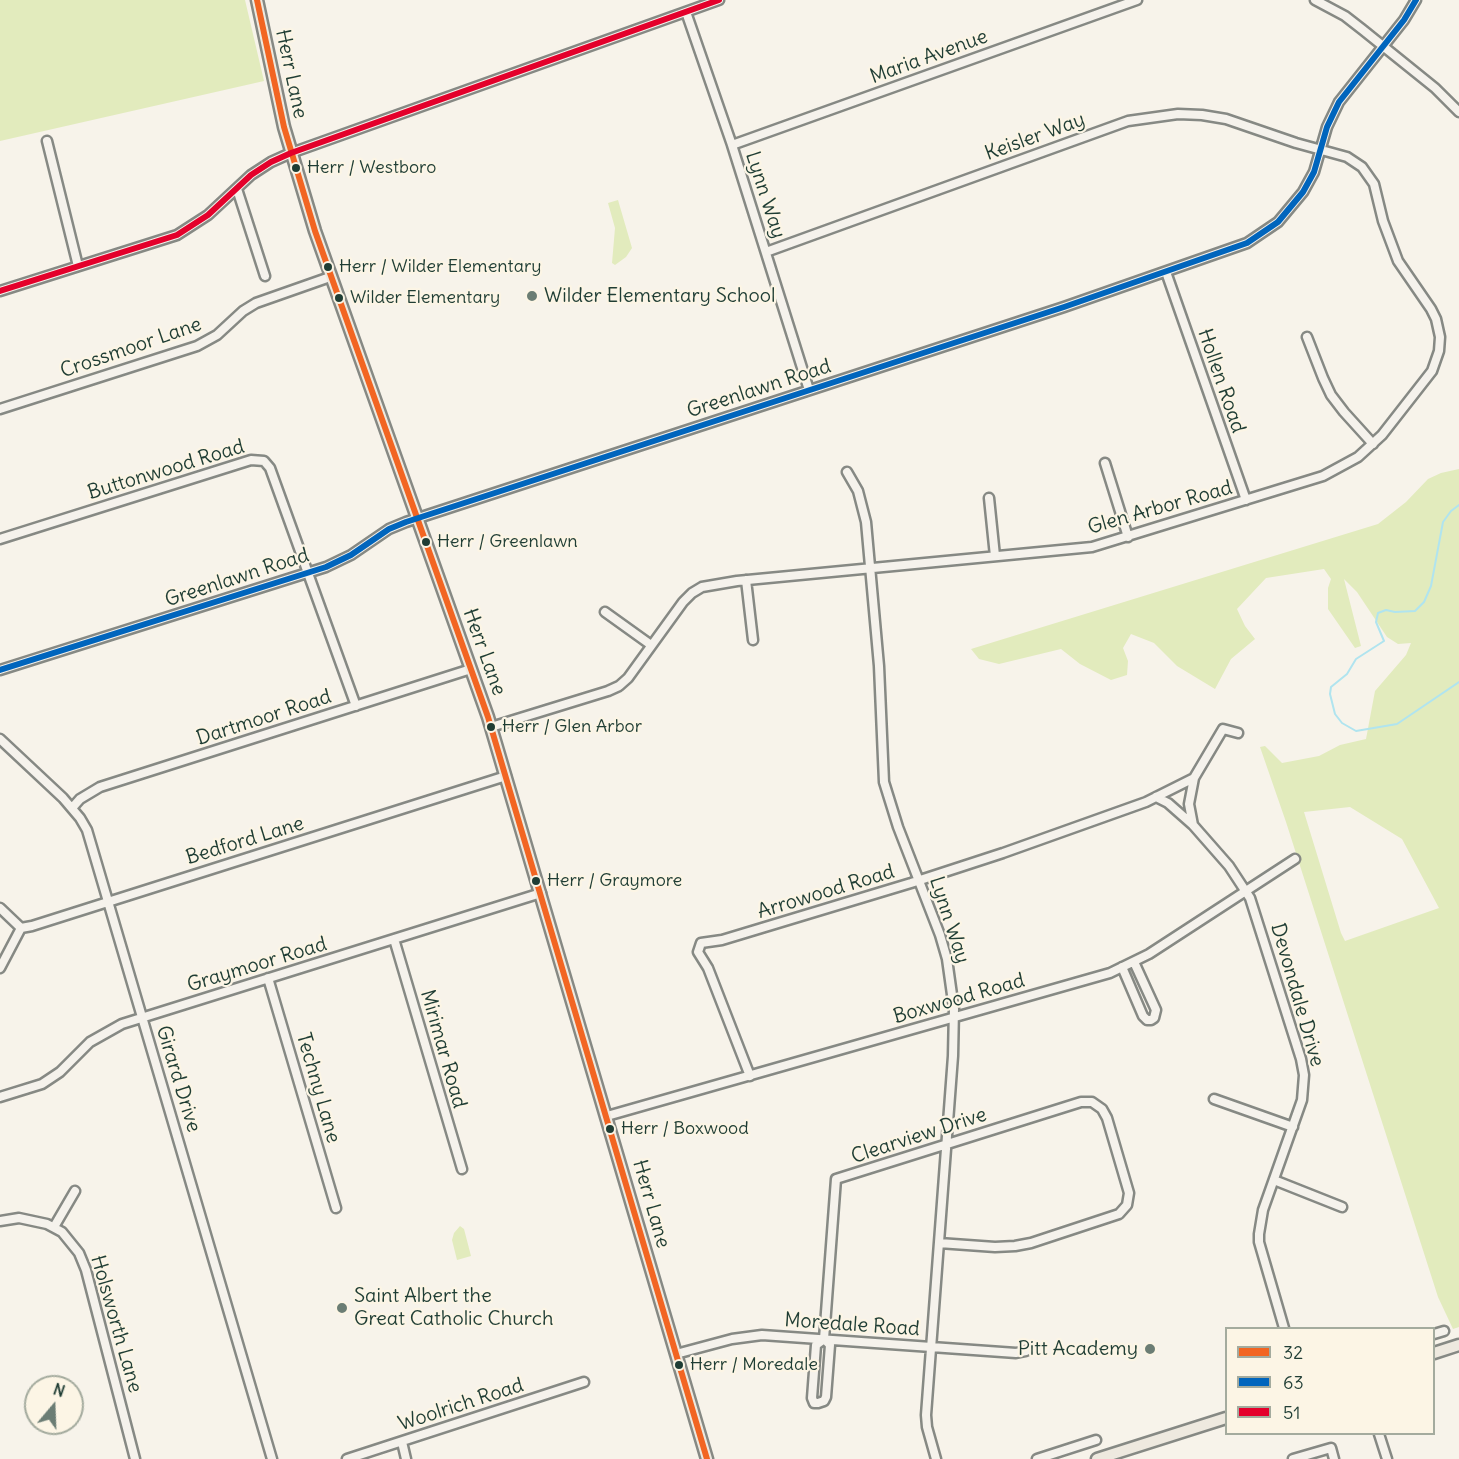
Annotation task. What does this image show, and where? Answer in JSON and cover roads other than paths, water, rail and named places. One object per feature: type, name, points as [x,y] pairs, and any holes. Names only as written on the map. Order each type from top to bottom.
[{"type":"main road","name":"Herr Lane","points":[[256,0],[291,153],[330,277],[491,727],[707,1459]]},
{"type":"main road","points":[[1435,1353],[1459,1344]]},
{"type":"main road","points":[[1097,1459],[1225,1419]]},
{"type":"street","points":[[0,291],[177,234],[208,215],[251,175],[291,153],[719,0]]},
{"type":"street","name":"Maria Avenue","points":[[732,145],[1137,0]]},
{"type":"street","points":[[1315,0],[1345,16],[1441,93],[1459,112]]},
{"type":"street","name":"Greenlawn Road","points":[[0,670],[336,563],[389,529],[418,518],[1232,250],[1264,234],[1278,222],[1303,192],[1314,172],[1330,121],[1339,102],[1416,0]]},
{"type":"street","name":"Lynn Way","points":[[686,12],[732,145],[809,390]]},
{"type":"street","name":"Keisler Way","points":[[766,252],[1106,128],[1153,116],[1202,115],[1226,119],[1322,150]]},
{"type":"street","points":[[47,141],[78,266]]},
{"type":"street","name":"Glen Arbor Road","points":[[491,727],[614,689],[628,678],[678,608],[692,593],[714,584],[1092,547],[1323,476],[1344,466],[1382,435],[1432,371],[1439,351],[1439,330],[1431,309],[1403,268],[1390,243],[1371,178],[1353,160],[1322,150]]},
{"type":"street","points":[[237,189],[265,276]]},
{"type":"street","name":"Hollen Road","points":[[1166,272],[1246,500]]},
{"type":"street","name":"Crossmoor Lane","points":[[0,409],[197,346],[211,339],[243,310],[256,303],[330,277]]},
{"type":"street","points":[[1307,337],[1331,395],[1373,444]]},
{"type":"street","name":"Buttonwood Road","points":[[0,539],[251,460],[264,461],[270,468],[356,706]]},
{"type":"street","points":[[1105,463],[1128,537]]},
{"type":"street","name":"Lynn Way","points":[[847,472],[858,491],[863,507],[879,666],[884,782],[940,935],[947,959],[954,1018],[926,1415],[936,1459]]},
{"type":"street","points":[[989,498],[994,556]]},
{"type":"street","points":[[746,580],[753,640]]},
{"type":"street","points":[[604,612],[651,645]]},
{"type":"street","name":"Dartmoor Road","points":[[72,808],[80,799],[100,787],[471,669]]},
{"type":"street","points":[[1193,825],[1189,804],[1194,778],[1221,731],[1225,729],[1238,733]]},
{"type":"street","name":"Girard Drive","points":[[0,739],[72,808],[87,830],[272,1459]]},
{"type":"street","name":"Bedford Lane","points":[[21,928],[506,776]]},
{"type":"street","name":"Arrowood Road","points":[[750,1076],[708,968],[698,952],[701,943],[722,940],[1003,853],[1156,797],[1194,778]]},
{"type":"street","name":"Devondale Drive","points":[[1156,797],[1168,802],[1193,825],[1229,866],[1246,891],[1262,929],[1301,1059],[1304,1090],[1260,1220],[1259,1242],[1283,1327]]},
{"type":"street","name":"Boxwood Road","points":[[607,1116],[1094,978],[1134,962],[1168,943],[1295,859]]},
{"type":"street","name":"Graymoor Road","points":[[0,1097],[42,1084],[60,1072],[90,1042],[105,1032],[268,978],[540,893]]},
{"type":"street","points":[[0,908],[21,928],[0,968]]},
{"type":"street","name":"Mirimar Road","points":[[394,939],[462,1169]]},
{"type":"street","points":[[1122,967],[1143,1016],[1151,1020],[1156,1010],[1134,962]]},
{"type":"street","name":"Techny Lane","points":[[268,978],[336,1208]]},
{"type":"street","points":[[1214,1099],[1293,1127]]},
{"type":"street","name":"Clearview Drive","points":[[824,1339],[836,1179],[1081,1102],[1095,1103],[1102,1109],[1107,1118],[1129,1193],[1124,1210],[1112,1217],[1015,1246],[939,1244]]},
{"type":"street","points":[[1274,1180],[1342,1207]]},
{"type":"street","points":[[54,1227],[75,1191]]},
{"type":"street","name":"Holsworth Lane","points":[[0,1221],[25,1218],[54,1227],[66,1236],[82,1257],[135,1459]]},
{"type":"street","points":[[1435,1334],[1444,1331]]},
{"type":"street","name":"Moredale Road","points":[[676,1354],[750,1336],[1016,1353],[1026,1351]]},
{"type":"street","points":[[824,1339],[830,1345],[825,1398],[824,1401],[814,1403],[812,1398],[816,1344],[824,1339]]},
{"type":"street","name":"Woolrich Road","points":[[347,1459],[584,1382]]},
{"type":"street","points":[[1379,1435],[1387,1459]]},
{"type":"street","points":[[1037,1459],[1096,1440]]},
{"type":"street","points":[[402,1442],[406,1459]]},
{"type":"street","points":[[1293,1459],[1330,1448],[1334,1459]]},
{"type":"waterway","points":[[1459,505],[1443,522],[1431,586],[1424,602],[1415,611],[1386,610],[1378,613],[1376,622],[1384,641],[1356,659],[1347,674],[1331,687],[1330,694],[1335,714],[1342,723],[1356,731],[1397,724],[1459,682]]},
{"type":"place","name":"Herr / Westboro","points":[[296,168]]},
{"type":"place","name":"Herr / Wilder Elementary","points":[[328,267]]},
{"type":"place","name":"Wilder Elementary School","points":[[532,296]]},
{"type":"place","name":"Wilder Elementary","points":[[339,298]]},
{"type":"place","name":"Herr / Greenlawn","points":[[426,542]]},
{"type":"place","name":"Herr / Glen Arbor","points":[[491,727]]},
{"type":"place","name":"Herr / Graymore","points":[[536,881]]},
{"type":"place","name":"Herr / Boxwood","points":[[610,1129]]},
{"type":"place","name":"Saint Albert the Great Catholic Church","points":[[342,1308]]},
{"type":"place","name":"Pitt Academy","points":[[1150,1349]]},
{"type":"place","name":"Herr / Moredale","points":[[679,1365]]}]
